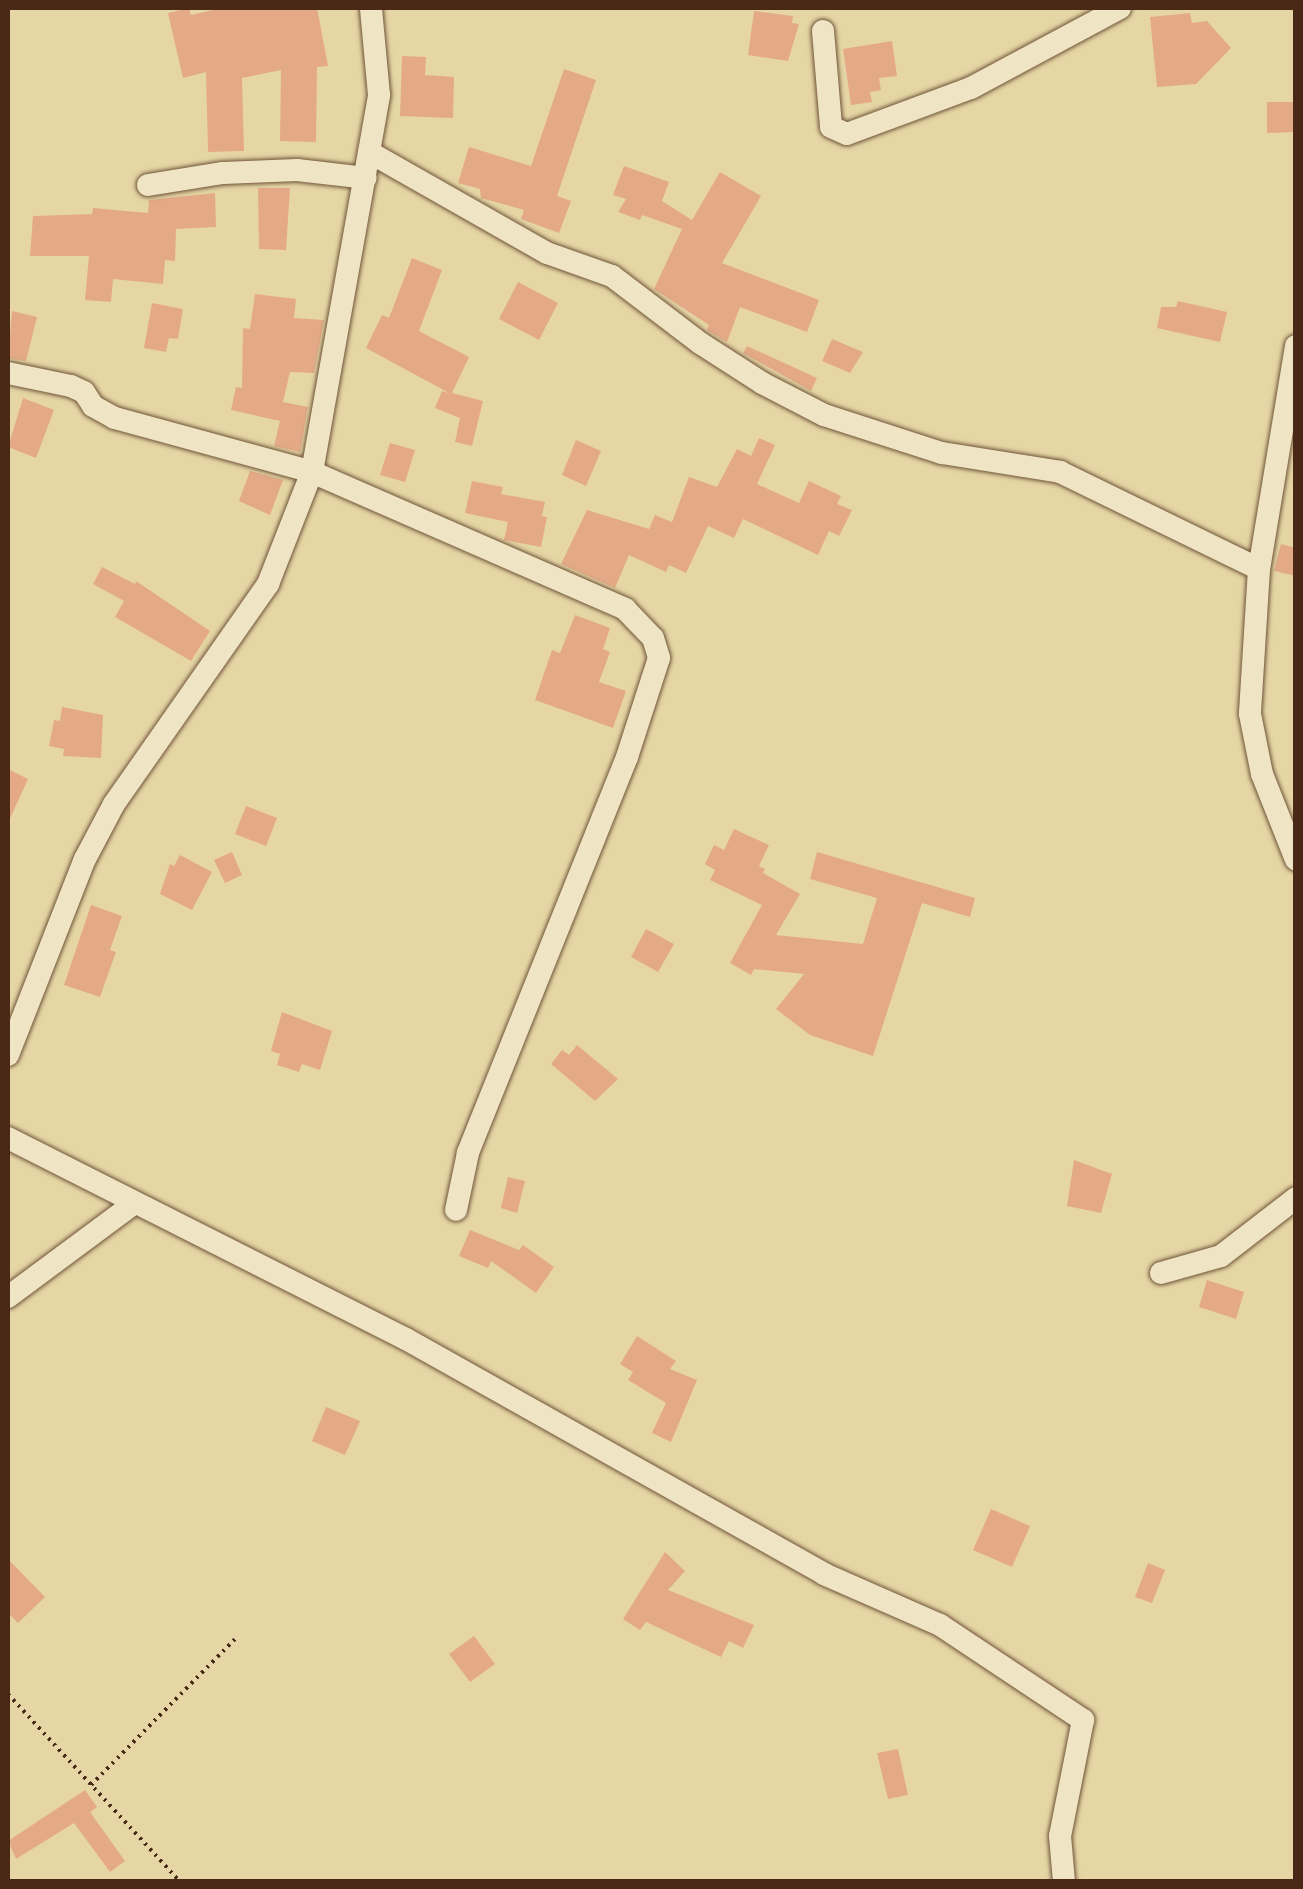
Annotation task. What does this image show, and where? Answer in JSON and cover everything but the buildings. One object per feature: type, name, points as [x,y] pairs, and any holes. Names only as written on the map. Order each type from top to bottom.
[{"type":"street","points":[[8,1055],[85,859],[114,804],[268,584],[312,472],[378,95],[371,8]]},
{"type":"street","points":[[823,31],[831,127],[847,134],[971,88],[1120,8]]},
{"type":"street","points":[[369,152],[547,253],[612,276],[731,363],[824,414],[942,454],[1060,472],[1259,569]]},
{"type":"street","points":[[148,185],[222,173],[297,170],[366,178]]},
{"type":"street","points":[[1296,346],[1259,569],[1250,714],[1262,774],[1296,860]]},
{"type":"street","points":[[8,373],[71,386],[116,418],[312,472],[625,609],[637,617],[658,647],[627,757],[468,1153],[456,1210]]},
{"type":"street","points":[[8,1138],[406,1338],[824,1574],[940,1625],[1083,1720],[1060,1836],[1064,1882]]},
{"type":"street","points":[[1161,1272],[1221,1256],[1296,1198]]},
{"type":"street","points":[[8,1297],[133,1204]]},
{"type":"path","points":[[91,1785],[235,1639]]},
{"type":"path","points":[[8,1694],[180,1882]]}]
